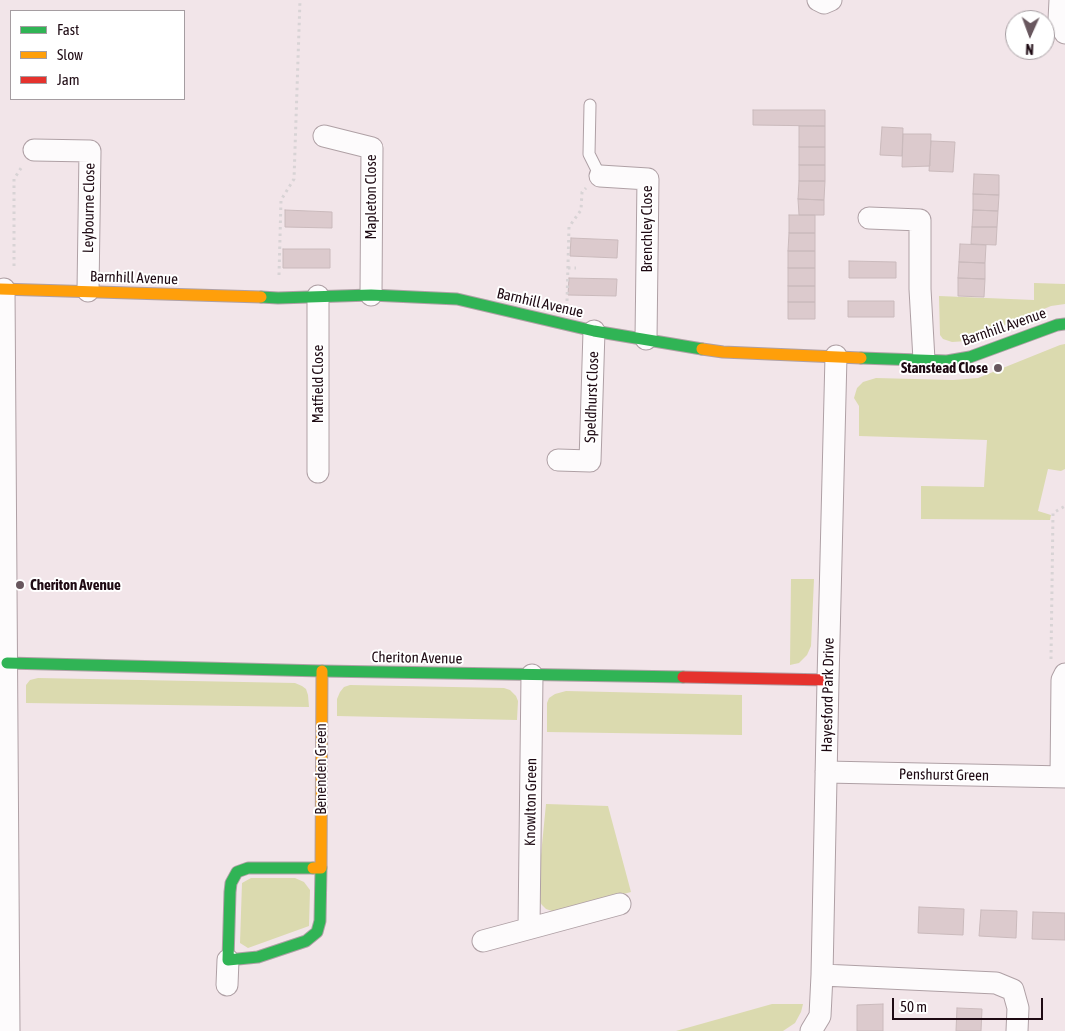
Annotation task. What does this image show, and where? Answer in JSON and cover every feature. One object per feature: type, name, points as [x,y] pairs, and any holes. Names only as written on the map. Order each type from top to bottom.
[{"type":"street","points":[[818,0],[824,2],[831,0]]},
{"type":"street","points":[[1060,0],[1059,20],[1065,33]]},
{"type":"street","name":"Mapleton Close","points":[[324,136],[372,148],[371,295]]},
{"type":"street","name":"Leybourne Close","points":[[34,150],[90,151],[88,291]]},
{"type":"street","name":"Brenchley Close","points":[[600,176],[648,179],[646,339]]},
{"type":"street","points":[[868,218],[920,220],[920,289],[924,360]]},
{"type":"street","name":"Barnhill Avenue","points":[[6,289],[278,298],[371,295],[457,299],[594,331],[723,352],[947,361],[970,357],[1057,324],[1065,324]]},
{"type":"street","points":[[6,289],[7,663],[4,798],[9,1031]]},
{"type":"street","name":"Matfield Close","points":[[318,296],[318,472]]},
{"type":"street","name":"Speldhurst Close","points":[[558,460],[590,461],[594,331]]},
{"type":"street","name":"Hayesford Park Drive","points":[[811,1031],[820,1016],[822,975],[836,356]]},
{"type":"street","name":"Cheriton Avenue","points":[[7,663],[828,680]]},
{"type":"street","name":"Benenden Green","points":[[228,960],[258,957],[306,941],[317,932],[320,921],[322,671]]},
{"type":"street","name":"Knowlton Green","points":[[529,928],[532,675]]},
{"type":"street","name":"Penshurst Green","points":[[826,772],[1063,777],[1064,677]]},
{"type":"street","points":[[227,985],[230,892],[231,883],[237,872],[248,868],[321,868]]},
{"type":"street","points":[[483,941],[620,904]]},
{"type":"street","points":[[822,975],[996,983],[1013,990],[1018,1008],[1017,1031]]},
{"type":"lane","points":[[590,106],[589,154],[600,176]]},
{"type":"path","points":[[278,298],[281,200],[294,179],[300,0]]},
{"type":"path","points":[[6,289],[14,179],[34,150]]},
{"type":"path","points":[[566,324],[569,227],[581,210],[582,192],[600,176]]},
{"type":"path","points":[[568,268],[576,268]]},
{"type":"path","points":[[1064,677],[1051,668],[1053,513],[1065,506]]},
{"type":"green space","points":[[1034,283],[1065,284],[1065,304],[1051,306],[967,341],[952,342],[943,339],[940,335],[939,296],[1034,300]]},
{"type":"green space","points":[[1065,344],[1065,469],[1061,471],[1048,469],[1038,511],[1051,515],[1050,520],[921,519],[921,486],[984,487],[987,440],[859,436],[859,406],[854,398],[857,388],[863,382],[876,378],[953,380],[978,378]]},
{"type":"green space","points":[[791,579],[814,579],[811,646],[807,655],[799,663],[790,665]]},
{"type":"green space","points":[[38,678],[295,683],[306,689],[309,707],[26,703],[26,685],[30,680]]},
{"type":"green space","points":[[350,685],[504,688],[510,690],[516,696],[518,701],[517,720],[337,716],[337,699],[344,687]]},
{"type":"green space","points":[[566,691],[742,695],[742,735],[547,732],[547,703],[549,698]]},
{"type":"green space","points":[[546,804],[608,806],[631,892],[559,911],[546,909],[542,905],[537,896]]},
{"type":"green space","points":[[251,878],[295,878],[304,882],[310,890],[309,926],[248,948],[240,943],[242,883]]},
{"type":"green space","points":[[772,1004],[803,1004],[795,1023],[783,1031],[676,1031]]},
{"type":"building","points":[[753,110],[825,110],[825,126],[753,125]]},
{"type":"building","points":[[799,126],[825,126],[825,147],[799,147]]},
{"type":"building","points":[[882,127],[903,128],[902,156],[880,155]]},
{"type":"building","points":[[903,134],[931,134],[930,166],[902,167]]},
{"type":"building","points":[[931,141],[955,142],[953,172],[929,171]]},
{"type":"building","points":[[799,147],[825,147],[825,165],[799,165]]},
{"type":"building","points":[[799,165],[825,165],[825,181],[799,181]]},
{"type":"building","points":[[974,174],[999,175],[999,195],[973,194]]},
{"type":"building","points":[[799,181],[825,181],[824,200],[798,199]]},
{"type":"building","points":[[973,194],[999,195],[998,211],[973,210]]},
{"type":"building","points":[[798,199],[824,200],[824,215],[799,215]]},
{"type":"building","points":[[285,210],[332,212],[332,228],[285,227]]},
{"type":"building","points":[[973,210],[998,211],[997,227],[972,227]]},
{"type":"building","points":[[789,215],[815,215],[815,233],[789,233]]},
{"type":"building","points":[[972,227],[997,227],[996,245],[971,244]]},
{"type":"building","points":[[789,233],[815,233],[815,251],[788,251]]},
{"type":"building","points":[[571,238],[618,240],[617,258],[570,256]]},
{"type":"building","points":[[960,244],[986,245],[985,263],[959,262]]},
{"type":"building","points":[[283,249],[330,249],[330,268],[283,268]]},
{"type":"building","points":[[788,251],[815,251],[815,268],[788,268]]},
{"type":"building","points":[[849,261],[896,262],[896,278],[849,278]]},
{"type":"building","points":[[959,262],[985,263],[985,279],[958,278]]},
{"type":"building","points":[[788,268],[815,268],[815,286],[788,286]]},
{"type":"building","points":[[569,278],[617,279],[616,296],[568,295]]},
{"type":"building","points":[[958,278],[985,279],[984,297],[958,296]]},
{"type":"building","points":[[788,286],[815,286],[815,302],[788,302]]},
{"type":"building","points":[[848,301],[894,301],[894,317],[848,317]]},
{"type":"building","points":[[788,302],[815,302],[815,319],[788,319]]},
{"type":"building","points":[[919,907],[964,909],[963,935],[918,933]]},
{"type":"building","points":[[981,910],[1017,911],[1016,938],[979,936]]},
{"type":"building","points":[[1033,912],[1065,913],[1065,940],[1032,939]]},
{"type":"building","points":[[883,1004],[883,1031],[857,1031],[857,1005]]},
{"type":"building","points":[[957,1008],[982,1009],[981,1031],[956,1031]]},
{"type":"traffic: fast","points":[[261,297],[371,295],[457,299],[594,331],[702,349]]},
{"type":"traffic: fast","points":[[861,358],[947,361],[970,357],[1057,325],[1065,324]]},
{"type":"traffic: fast","points":[[7,663],[683,677]]},
{"type":"traffic: fast","points":[[313,868],[248,868],[237,872],[231,883],[230,892],[228,960],[258,957],[306,941],[317,932],[320,921],[321,868]]},
{"type":"traffic: slow","points":[[0,289],[261,297]]},
{"type":"traffic: slow","points":[[702,349],[723,352],[861,358]]},
{"type":"traffic: slow","points":[[313,868],[321,868],[322,671]]},
{"type":"traffic: jam","points":[[683,677],[828,680]]},
{"type":"place","name":"Stanstead Close","points":[[998,368]]},
{"type":"place","name":"Cheriton Avenue","points":[[20,585]]}]
